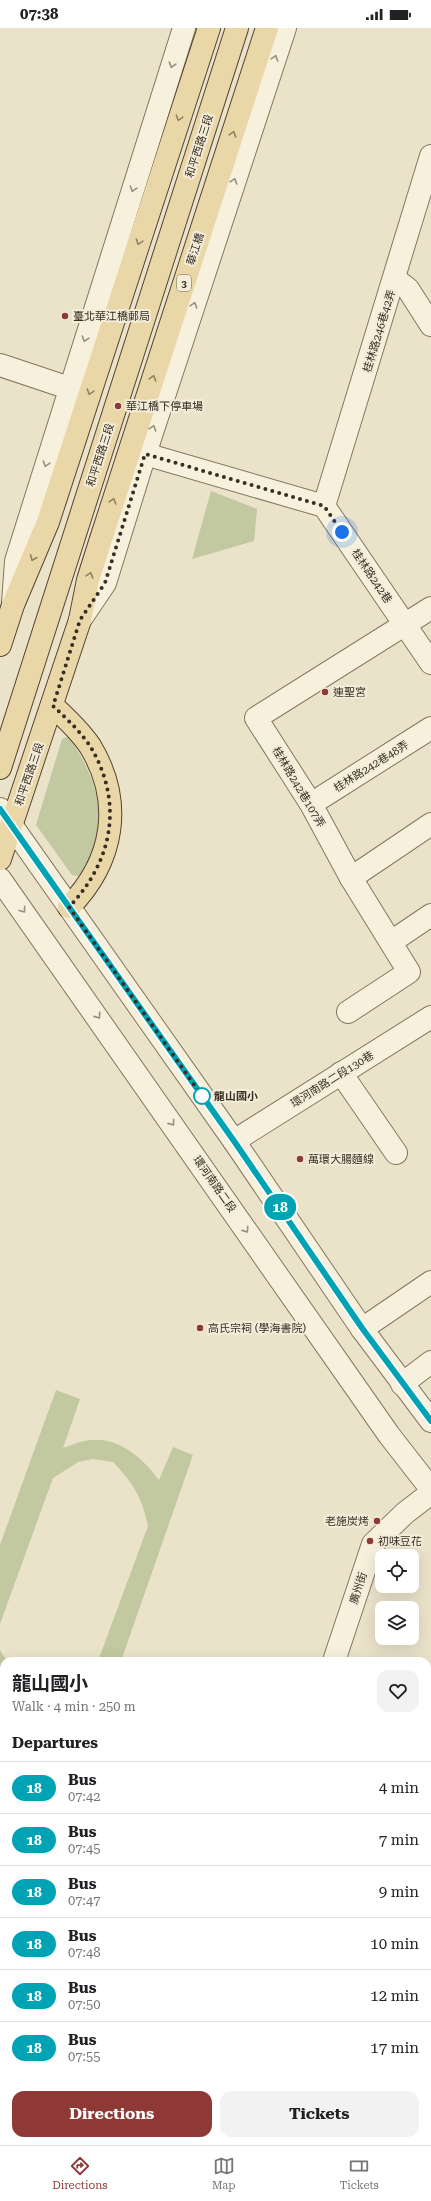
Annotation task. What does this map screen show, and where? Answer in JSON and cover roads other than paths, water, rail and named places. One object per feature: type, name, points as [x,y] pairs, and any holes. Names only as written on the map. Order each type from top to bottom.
[{"type":"main road","points":[[0,645],[12,605],[48,522],[209,28]]},
{"type":"main road","name":"和平西路三段","points":[[0,768],[237,28]]},
{"type":"main road","name":"華江橋","points":[[101,538],[267,28]]},
{"type":"main road","name":"和平西路三段","points":[[0,859],[6,818],[53,706],[80,620],[88,580],[101,538]]},
{"type":"main road","points":[[53,706],[77,730],[89,745],[106,780],[109,798],[110,825],[103,857],[84,891],[69,907]]},
{"type":"street","points":[[12,605],[16,561],[69,388],[184,28]]},
{"type":"street","name":"和平西路三段","points":[[80,620],[105,583],[145,454],[285,28]]},
{"type":"street","name":"桂林路246巷42弄","points":[[324,506],[395,280],[431,156]]},
{"type":"street","points":[[395,280],[408,289],[431,325]]},
{"type":"street","points":[[0,365],[69,388]]},
{"type":"street","points":[[145,454],[324,506]]},
{"type":"street","name":"桂林路242巷","points":[[324,506],[431,663]]},
{"type":"street","name":"桂林路242巷107弄","points":[[348,1012],[409,972],[351,878],[310,804],[256,718],[431,608]]},
{"type":"street","name":"桂林路242巷48弄","points":[[310,804],[431,728]]},
{"type":"street","points":[[6,818],[234,1141],[362,1328],[402,1384],[431,1421]]},
{"type":"street","points":[[351,878],[431,824]]},
{"type":"street","name":"環河南路二段","points":[[0,878],[389,1435],[431,1489]]},
{"type":"street","points":[[391,942],[431,915]]},
{"type":"street","name":"環河南路二段130巷","points":[[234,1141],[431,1017]]},
{"type":"street","points":[[341,1073],[396,1153]]},
{"type":"street","points":[[362,1328],[431,1282]]},
{"type":"street","points":[[402,1384],[431,1362]]},
{"type":"street","name":"廣州街","points":[[335,1657],[372,1544],[405,1512],[431,1493]]},
{"type":"place","name":"臺北華江橋郵局","points":[[65,316]]},
{"type":"place","name":"華江橋下停車場","points":[[118,406]]},
{"type":"place","name":"連聖宮","points":[[325,692]]},
{"type":"place","name":"龍山國小","points":[[202,1096]]},
{"type":"place","name":"萬環大腸麵線","points":[[300,1159]]},
{"type":"place","name":"高氏宗祠 (學海書院)","points":[[200,1328]]},
{"type":"place","name":"老施炭烤","points":[[377,1521]]},
{"type":"place","name":"初味豆花","points":[[370,1541]]}]
